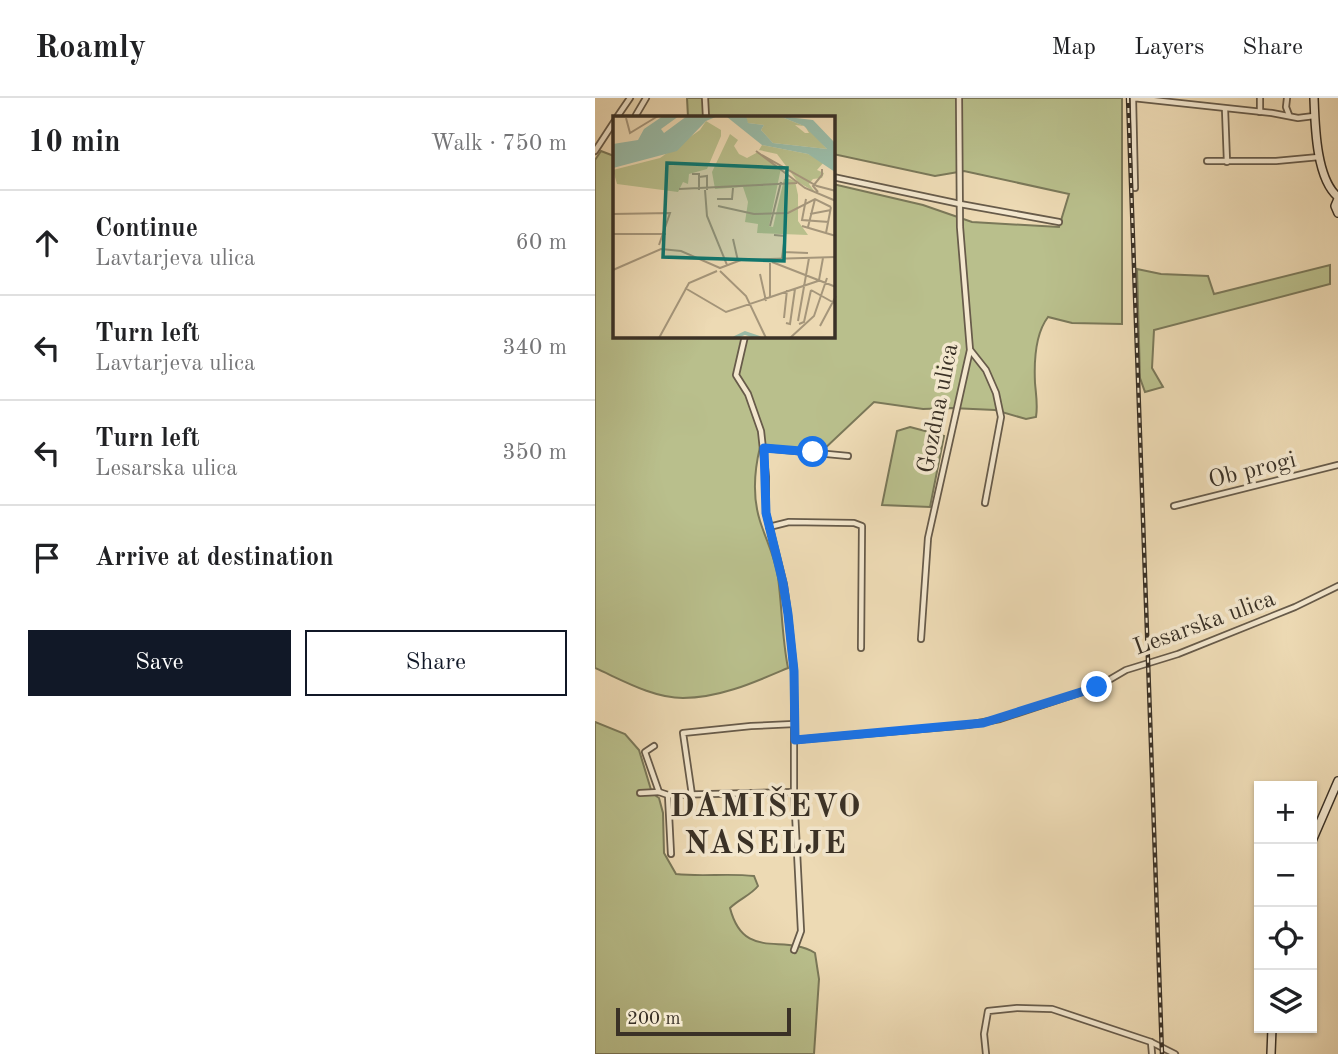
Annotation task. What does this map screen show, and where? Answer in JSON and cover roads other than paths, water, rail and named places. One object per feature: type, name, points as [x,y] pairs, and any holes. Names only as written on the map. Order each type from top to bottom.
[{"type":"main road","points":[[1314,98],[1320,157],[1328,184],[1338,198],[1335,206],[1338,213]]},
{"type":"main road","points":[[1317,829],[1338,781]]},
{"type":"main road","points":[[1271,1054],[1272,1033]]},
{"type":"street","points":[[618,116],[630,98]]},
{"type":"street","points":[[636,115],[646,98]]},
{"type":"street","points":[[705,98],[706,116]]},
{"type":"street","name":"Gozdna ulica","points":[[921,639],[927,538],[970,350],[960,204],[959,98]]},
{"type":"street","points":[[1135,188],[1133,98],[1297,118],[1314,116]]},
{"type":"street","points":[[1260,98],[1260,112]]},
{"type":"street","points":[[1287,98],[1289,115]]},
{"type":"street","points":[[1225,109],[1227,162]]},
{"type":"street","points":[[595,151],[613,124]]},
{"type":"street","points":[[1207,161],[1276,161],[1320,157]]},
{"type":"street","points":[[835,177],[1059,222]]},
{"type":"street","points":[[745,338],[736,375],[752,405],[761,431],[766,477],[764,504],[783,583],[794,671],[794,792],[801,931],[794,950]]},
{"type":"street","points":[[970,350],[986,370],[996,393],[1001,417],[985,503]]},
{"type":"street","points":[[764,448],[848,456]]},
{"type":"street","name":"Ob progi","points":[[1174,506],[1338,465]]},
{"type":"street","points":[[769,527],[789,522],[854,523],[862,526],[861,648]]},
{"type":"street","name":"Lesarska ulica","points":[[795,740],[968,725],[1000,719],[1097,687],[1126,670],[1178,654],[1296,607],[1338,586]]},
{"type":"street","points":[[692,794],[683,733],[794,724]]},
{"type":"street","points":[[654,746],[645,752],[659,792]]},
{"type":"street","points":[[640,793],[659,792],[668,795],[794,792]]},
{"type":"street","points":[[668,795],[671,854]]},
{"type":"street","points":[[986,1054],[985,1019],[988,1011],[996,1009],[1052,1009],[1151,1042],[1175,1054]]},
{"type":"street","points":[[1151,1042],[1151,1054]]},
{"type":"railway","points":[[1128,98],[1162,1054]]},
{"type":"district","name":"DAMIŠEVO NASELJE","points":[[766,824]]}]
